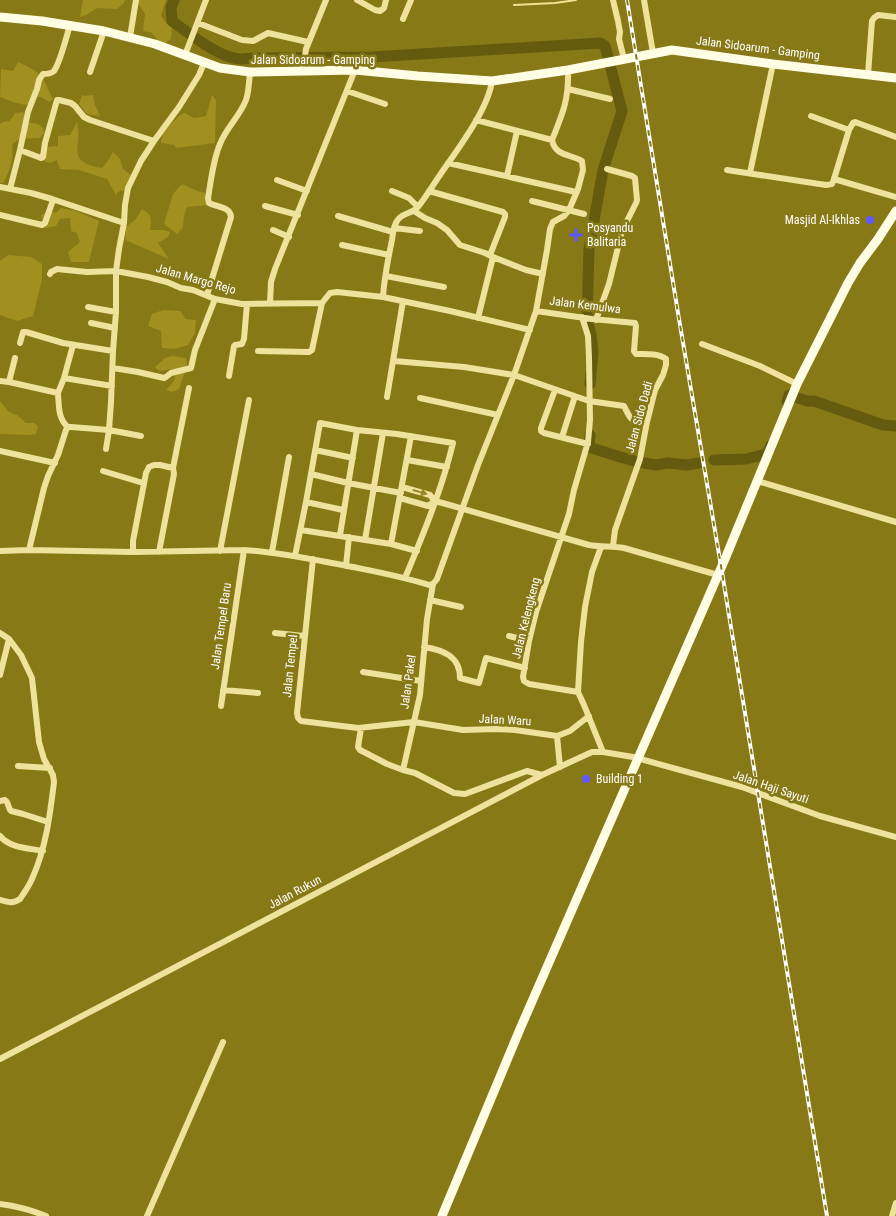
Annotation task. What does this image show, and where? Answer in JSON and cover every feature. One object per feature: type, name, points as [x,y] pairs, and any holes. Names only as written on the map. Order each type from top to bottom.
[{"type":"main road","name":"Jalan Sidoarum - Gamping","points":[[0,17],[104,31],[130,37],[220,68],[250,72],[355,70],[492,81],[568,70],[672,50],[896,78]]},
{"type":"main road","points":[[442,1216],[524,1020],[718,575],[794,393],[848,283],[896,211]]},
{"type":"street","points":[[130,37],[136,0]]},
{"type":"street","points":[[185,55],[206,0]]},
{"type":"street","points":[[303,71],[308,42],[326,0]]},
{"type":"street","points":[[357,0],[380,11],[384,8],[386,0]]},
{"type":"street","points":[[403,19],[411,0]]},
{"type":"street","points":[[613,0],[620,32],[620,59]]},
{"type":"street","points":[[644,0],[653,53]]},
{"type":"street","points":[[868,74],[872,21],[878,15],[896,17]]},
{"type":"street","points":[[198,23],[242,40],[252,40],[268,33],[308,42]]},
{"type":"street","points":[[10,189],[28,112],[39,80],[43,74],[51,73],[54,70],[70,25]]},
{"type":"street","points":[[90,72],[104,31]]},
{"type":"street","points":[[106,449],[112,386],[116,271],[128,188],[141,161],[199,76],[204,62]]},
{"type":"street","points":[[750,173],[773,64]]},
{"type":"street","points":[[270,303],[271,282],[355,70]]},
{"type":"street","points":[[568,70],[568,89],[563,114],[552,140],[554,146],[562,154],[582,161],[583,170],[568,210]]},
{"type":"street","points":[[207,296],[231,217],[229,210],[209,203],[208,198],[220,143],[246,100],[250,72]]},
{"type":"street","points":[[383,297],[394,230],[400,217],[416,209],[448,163],[485,104],[492,81]]},
{"type":"street","points":[[568,89],[610,100]]},
{"type":"street","points":[[347,91],[385,104]]},
{"type":"street","points":[[20,150],[41,158],[43,157],[57,100],[75,106],[84,117],[154,141]]},
{"type":"street","points":[[811,116],[849,130]]},
{"type":"street","points":[[476,120],[552,140]]},
{"type":"street","points":[[727,170],[826,185],[832,184],[849,130],[853,123],[855,122],[896,137]]},
{"type":"street","points":[[507,176],[517,130]]},
{"type":"street","points":[[448,163],[576,192]]},
{"type":"street","points":[[594,319],[609,284],[622,231],[637,200],[635,178],[607,169]]},
{"type":"street","points":[[834,179],[896,197]]},
{"type":"street","points":[[277,180],[307,191]]},
{"type":"street","points":[[0,188],[31,193],[124,223]]},
{"type":"street","points":[[392,191],[409,198],[425,218],[447,230],[460,245],[526,270],[543,274]]},
{"type":"street","points":[[429,191],[505,214],[491,256],[478,318]]},
{"type":"street","points":[[0,215],[42,225],[45,223],[53,200]]},
{"type":"street","points":[[532,201],[584,214]]},
{"type":"street","points":[[266,206],[298,215]]},
{"type":"street","name":"Jalan Pakel","points":[[403,770],[420,695],[424,646],[433,584],[437,579],[484,447],[514,375],[530,330],[536,311],[548,250],[550,229],[553,222],[564,216],[568,210]]},
{"type":"street","points":[[338,216],[394,230],[420,231]]},
{"type":"street","points":[[273,230],[289,237]]},
{"type":"street","points":[[342,245],[389,256]]},
{"type":"street","name":"Jalan Margo Rejo","points":[[50,274],[58,269],[87,272],[116,271],[148,277],[207,296],[247,304],[322,303]]},
{"type":"street","points":[[386,276],[444,287]]},
{"type":"street","points":[[258,351],[309,352],[312,350],[322,303],[330,293],[337,292],[383,297],[530,330]]},
{"type":"street","points":[[112,368],[164,378],[171,373],[191,368],[195,350],[215,298]]},
{"type":"street","points":[[388,396],[403,301]]},
{"type":"street","points":[[229,376],[234,346],[242,344],[244,339],[247,304]]},
{"type":"street","points":[[88,307],[116,312]]},
{"type":"street","name":"Jalan Kemulwa","points":[[536,311],[631,322]]},
{"type":"street","name":"Jalan Kelengkeng","points":[[578,692],[529,684],[524,681],[523,677],[536,612],[569,514],[588,444],[591,401],[589,346],[582,317]]},
{"type":"street","name":"Jalan Sido Dadi","points":[[613,546],[615,530],[625,497],[639,462],[655,390],[666,365],[666,359],[663,356],[636,354],[634,351],[636,324],[631,322]]},
{"type":"street","points":[[91,323],[115,328]]},
{"type":"street","points":[[20,343],[23,332],[73,345],[113,351]]},
{"type":"street","points":[[702,344],[760,366],[794,393]]},
{"type":"street","points":[[68,428],[62,422],[58,393],[73,345]]},
{"type":"street","points":[[9,382],[15,358]]},
{"type":"street","points":[[394,362],[464,367],[514,375],[591,401],[624,406],[630,419],[647,422]]},
{"type":"street","points":[[64,378],[112,386]]},
{"type":"street","points":[[0,381],[58,393]]},
{"type":"street","points":[[159,552],[188,388]]},
{"type":"street","points":[[555,390],[541,431],[588,444]]},
{"type":"street","points":[[562,437],[575,396]]},
{"type":"street","points":[[420,398],[498,415]]},
{"type":"street","points":[[220,551],[249,400]]},
{"type":"street","points":[[295,556],[320,422],[357,430],[453,443],[435,501],[405,578]]},
{"type":"street","points":[[68,428],[108,430],[142,436]]},
{"type":"street","points":[[29,550],[44,488],[68,428]]},
{"type":"street","points":[[340,535],[357,430]]},
{"type":"street","points":[[365,540],[384,433]]},
{"type":"street","points":[[391,544],[410,436]]},
{"type":"street","points":[[314,450],[352,458]]},
{"type":"street","points":[[0,459],[1,451],[54,463]]},
{"type":"street","points":[[272,552],[289,457]]},
{"type":"street","points":[[407,460],[447,467]]},
{"type":"street","points":[[133,552],[133,541],[146,473],[149,467],[154,465],[173,468]]},
{"type":"street","points":[[103,471],[143,483]]},
{"type":"street","points":[[310,474],[401,493],[430,495],[435,501],[561,537],[601,547],[613,546],[624,548],[718,575]]},
{"type":"street","points":[[757,481],[896,522]]},
{"type":"street","points":[[401,493],[428,506],[435,501]]},
{"type":"street","points":[[306,502],[343,510]]},
{"type":"street","points":[[301,530],[391,544],[417,551]]},
{"type":"street","points":[[346,566],[349,537]]},
{"type":"street","points":[[601,547],[592,572],[585,607],[578,692],[603,752]]},
{"type":"street","points":[[0,551],[159,552],[244,550],[272,552],[405,578],[429,585],[433,584]]},
{"type":"street","name":"Jalan Tempel Baru","points":[[221,706],[244,550]]},
{"type":"street","name":"Jalan Tempel","points":[[312,560],[298,718],[306,722],[361,728],[414,722]]},
{"type":"street","points":[[430,600],[461,607]]},
{"type":"street","points":[[275,633],[304,636]]},
{"type":"street","points":[[0,634],[9,639],[21,655],[32,678],[39,742],[44,759],[53,775],[54,782],[48,830],[43,852],[32,880],[17,902],[12,903],[0,900]]},
{"type":"street","points":[[509,636],[529,641]]},
{"type":"street","points":[[0,675],[9,639]]},
{"type":"street","points":[[424,646],[445,652],[456,662],[460,678],[479,683],[486,658],[525,668]]},
{"type":"street","points":[[363,672],[421,681]]},
{"type":"street","points":[[223,690],[258,693]]},
{"type":"street","points":[[560,767],[557,736],[570,731],[589,716]]},
{"type":"street","name":"Jalan Waru","points":[[414,722],[462,730],[515,730],[557,736]]},
{"type":"street","points":[[361,728],[358,747],[360,750],[387,764],[415,773],[454,793],[465,794],[527,771],[542,775]]},
{"type":"street","name":"Jalan Rukun","points":[[0,1059],[542,775],[592,752],[603,752]]},
{"type":"street","name":"Jalan Haji Sayuti","points":[[603,752],[639,758],[742,788],[820,816],[896,837]]},
{"type":"street","points":[[18,766],[50,768]]},
{"type":"street","points":[[0,801],[5,800],[11,811],[48,822]]},
{"type":"street","points":[[0,836],[7,843],[15,846],[43,852]]},
{"type":"street","points":[[147,1216],[223,1042]]},
{"type":"street","points":[[892,1216],[896,1203]]},
{"type":"street","points":[[0,1204],[34,1211],[46,1216]]},
{"type":"shaded area","points":[[83,0],[125,0],[117,9],[97,8],[80,17]]},
{"type":"shaded area","points":[[138,0],[166,0],[161,16],[172,27],[171,39],[162,45],[152,33],[143,31],[145,14]]},
{"type":"shaded area","points":[[18,62],[41,76],[53,99],[49,102],[41,97],[33,96],[31,102],[25,105],[0,97],[1,69],[13,71]]},
{"type":"shaded area","points":[[82,95],[93,95],[100,116],[87,114],[79,104]]},
{"type":"shaded area","points":[[212,95],[216,100],[215,143],[176,148],[174,145],[161,143],[163,135],[169,126],[184,113],[194,118],[206,116]]},
{"type":"shaded area","points":[[23,112],[26,122],[38,124],[43,128],[44,133],[40,138],[19,139],[12,145],[12,160],[3,183],[0,183],[0,124],[10,121],[15,113]]},
{"type":"shaded area","points":[[77,122],[79,157],[83,162],[102,168],[113,152],[120,159],[123,169],[131,175],[127,190],[119,191],[116,195],[107,179],[79,170],[60,169],[57,160],[50,163],[42,160],[40,153],[47,147],[58,146],[58,136],[70,135]]},
{"type":"shaded area","points":[[182,184],[205,193],[208,205],[187,207],[183,227],[177,234],[164,224],[173,194]]},
{"type":"shaded area","points":[[61,208],[76,211],[99,221],[89,262],[71,262],[68,252],[80,242],[77,233],[71,231],[70,218],[60,219],[56,226],[45,228],[41,216],[48,211],[56,213]]},
{"type":"shaded area","points":[[142,209],[148,213],[150,218],[150,230],[170,232],[168,237],[158,243],[169,259],[125,240],[126,227],[135,220]]},
{"type":"shaded area","points":[[8,255],[31,257],[42,264],[42,279],[33,316],[17,321],[0,315],[0,261]]},
{"type":"shaded area","points":[[163,310],[180,311],[186,319],[196,320],[195,333],[188,345],[175,349],[162,348],[161,331],[148,326],[152,314]]},
{"type":"shaded area","points":[[172,356],[186,358],[187,365],[179,389],[172,392],[166,390],[174,381],[176,374],[173,369],[159,371],[155,367],[165,358]]},
{"type":"shaded area","points":[[0,401],[9,412],[17,415],[26,423],[34,423],[38,426],[36,434],[0,434]]},
{"type":"waterway","points":[[174,0],[171,7],[172,21],[214,50],[224,55],[241,59],[372,57],[600,43],[605,46],[622,111],[603,170],[589,249],[587,320],[593,352],[590,384]]},
{"type":"waterway","points":[[514,5],[576,0]]},
{"type":"waterway","points":[[787,402],[789,395],[807,401],[814,401],[883,425],[896,426]]},
{"type":"waterway","points":[[590,435],[589,447],[638,462],[656,465],[699,463]]},
{"type":"waterway","points":[[714,460],[746,459],[767,454],[771,445]]},
{"type":"railway","points":[[627,0],[827,1216]]},
{"type":"place","name":"Masjid Al-Ikhlas","points":[[870,220]]},
{"type":"place","name":"Posyandu Balitaria","points":[[576,235]]},
{"type":"place","name":"Building 1","points":[[586,779]]}]
